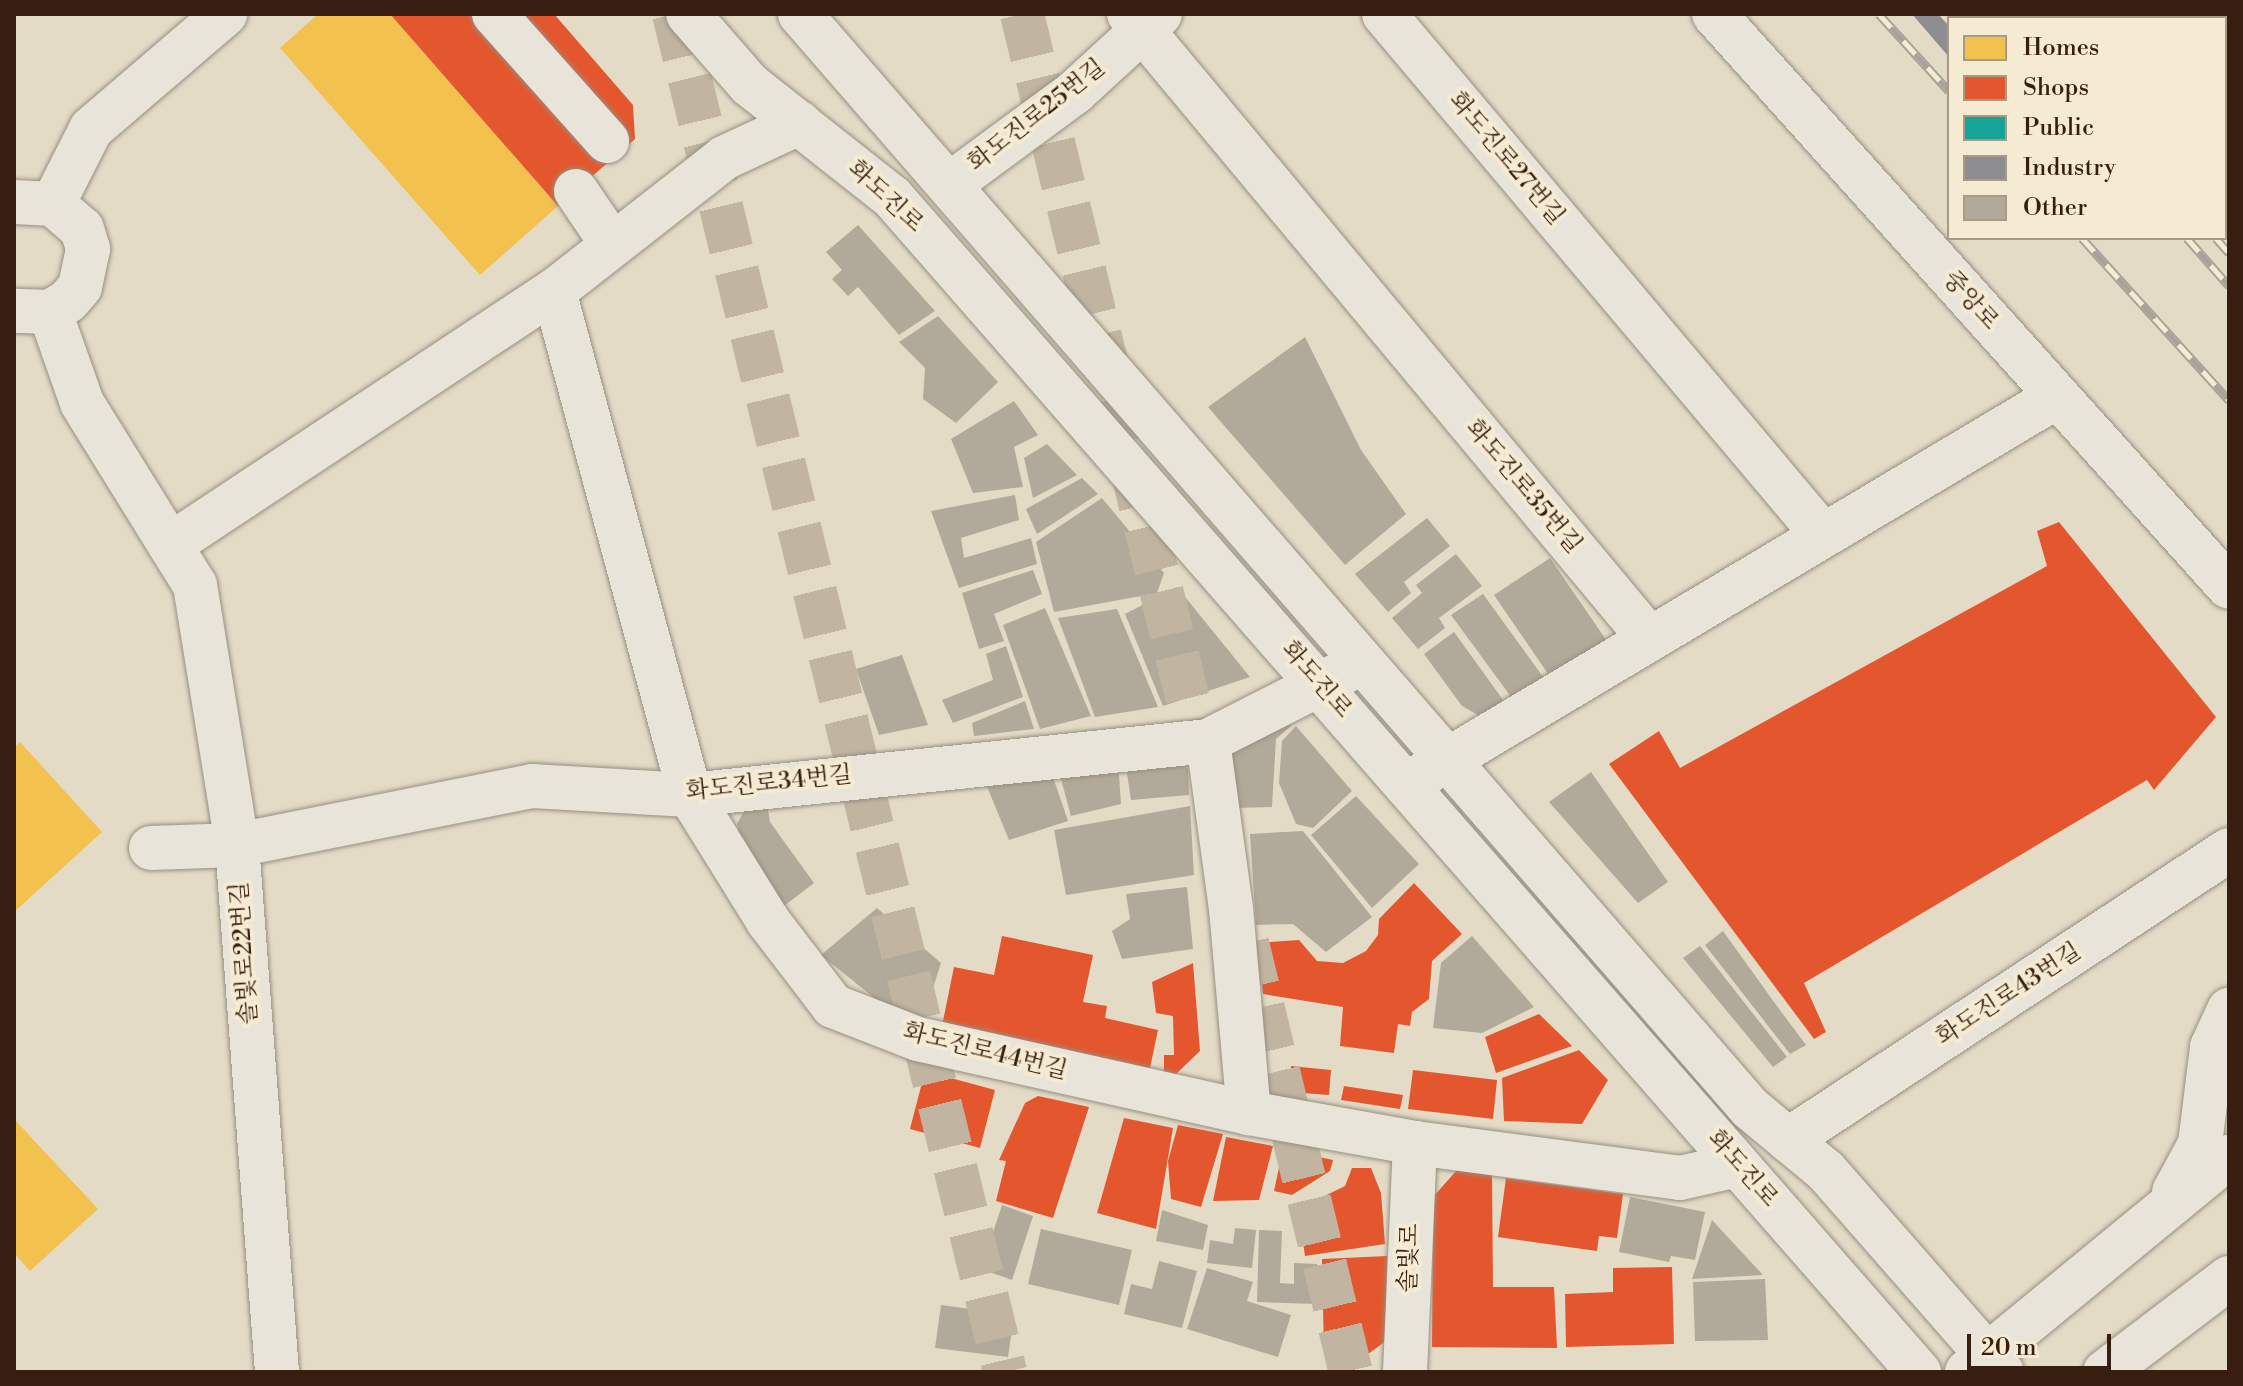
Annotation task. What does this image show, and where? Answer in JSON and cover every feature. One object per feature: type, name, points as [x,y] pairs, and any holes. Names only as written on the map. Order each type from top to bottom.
[{"type":"street","points":[[32,312],[80,287],[88,258],[82,229],[34,203],[91,129],[225,14]]},
{"type":"street","points":[[494,14],[607,141]]},
{"type":"street","name":"화도진로","points":[[688,14],[750,85],[892,197],[1919,1372]]},
{"type":"street","name":"화도진로","points":[[800,14],[1750,1108],[1826,1171],[1986,1367]]},
{"type":"street","name":"화도진로27번길","points":[[1384,14],[1822,534]]},
{"type":"street","name":"중앙로","points":[[1714,14],[2229,587]]},
{"type":"street","name":"화도진로25번길","points":[[949,185],[1075,92],[1143,19]]},
{"type":"street","name":"화도진로35번길","points":[[1143,19],[1226,131],[1648,637]]},
{"type":"street","points":[[170,545],[554,291],[724,158],[799,123]]},
{"type":"street","points":[[576,191],[612,244]]},
{"type":"street","name":"화도진로44번길","points":[[554,291],[690,795],[768,921],[833,1006],[918,1039],[1249,1113],[1415,1143],[1680,1178],[1738,1165]]},
{"type":"street","name":"솔빛로22번길","points":[[32,312],[82,403],[195,585],[237,845],[277,1372]]},
{"type":"street","points":[[1406,784],[1648,637],[2056,397]]},
{"type":"street","name":"화도진로34번길","points":[[151,848],[237,845],[532,786],[690,795],[1208,741],[1362,662]]},
{"type":"street","points":[[1208,741],[1231,908],[1249,1113]]},
{"type":"street","name":"화도진로43번길","points":[[1788,1140],[2229,850]]},
{"type":"street","points":[[2166,1208],[2200,1144],[2212,1047],[2229,1010]]},
{"type":"street","name":"솔빛로","points":[[1405,1372],[1415,1143]]},
{"type":"street","points":[[1986,1367],[2166,1208],[2229,1157]]},
{"type":"street","points":[[2105,1372],[2226,1282]]},
{"type":"building: Homes","points":[[318,14],[390,14],[558,206],[480,275],[280,48]]},
{"type":"building: Homes","points":[[20,742],[102,832],[14,912],[14,748]]},
{"type":"building: Homes","points":[[14,1119],[98,1209],[30,1271],[14,1253]]},
{"type":"building: Shops","points":[[390,14],[554,14],[633,105],[635,139],[558,206]]},
{"type":"building: Shops","points":[[2059,522],[2216,717],[2154,790],[2147,780],[1804,983],[1826,1032],[1814,1039],[1609,764],[1659,731],[1680,768],[2047,566],[2037,531]]},
{"type":"building: Shops","points":[[1414,883],[1462,934],[1432,961],[1429,999],[1412,1012],[1410,1026],[1398,1024],[1394,1053],[1340,1046],[1343,1007],[1263,994],[1256,943],[1299,940],[1317,961],[1343,963],[1366,951],[1378,935],[1379,919]]},
{"type":"building: Shops","points":[[1002,936],[1093,955],[1083,1002],[1107,1006],[1105,1018],[1158,1030],[1150,1068],[942,1026],[954,967],[994,975]]},
{"type":"building: Shops","points":[[1193,963],[1200,1051],[1175,1075],[1164,1073],[1164,1055],[1174,1055],[1173,1016],[1156,1013],[1152,982]]},
{"type":"building: Shops","points":[[1539,1014],[1572,1046],[1496,1073],[1485,1037]]},
{"type":"building: Shops","points":[[1579,1050],[1608,1080],[1582,1124],[1504,1121],[1502,1078]]},
{"type":"building: Shops","points":[[1291,1066],[1331,1070],[1329,1095],[1289,1092]]},
{"type":"building: Shops","points":[[1413,1070],[1497,1080],[1493,1119],[1408,1109]]},
{"type":"building: Shops","points":[[925,1071],[995,1090],[980,1148],[910,1129]]},
{"type":"building: Shops","points":[[1344,1086],[1403,1095],[1400,1109],[1341,1100]]},
{"type":"building: Shops","points":[[1038,1096],[1089,1107],[1053,1218],[996,1201],[1006,1161],[999,1160],[1025,1103]]},
{"type":"building: Shops","points":[[1124,1118],[1173,1128],[1156,1229],[1097,1213]]},
{"type":"building: Shops","points":[[1178,1125],[1223,1134],[1201,1207],[1171,1199],[1168,1161]]},
{"type":"building: Shops","points":[[1226,1137],[1273,1146],[1259,1200],[1213,1201]]},
{"type":"building: Shops","points":[[1283,1149],[1333,1160],[1330,1171],[1292,1195],[1274,1191]]},
{"type":"building: Shops","points":[[1352,1168],[1371,1168],[1381,1193],[1385,1244],[1305,1256],[1298,1209],[1345,1186]]},
{"type":"building: Shops","points":[[1457,1170],[1492,1174],[1493,1287],[1554,1287],[1557,1348],[1432,1347],[1433,1197]]},
{"type":"building: Shops","points":[[1506,1178],[1623,1194],[1617,1238],[1599,1236],[1597,1251],[1498,1237]]},
{"type":"building: Shops","points":[[1387,1256],[1386,1341],[1368,1354],[1324,1354],[1322,1259]]},
{"type":"building: Shops","points":[[1672,1267],[1674,1344],[1566,1347],[1565,1294],[1613,1292],[1613,1268]]},
{"type":"building: Public","points":[[2229,14],[2229,74],[2227,16],[2122,16]]},
{"type":"building: Industry","points":[[1912,14],[1938,14],[1947,24],[1947,55]]},
{"type":"building: Industry","points":[[2051,14],[2084,16],[2052,16]]},
{"type":"building: Other","points":[[858,225],[935,311],[899,335],[858,287],[848,296],[832,279],[842,270],[826,252]]},
{"type":"building: Other","points":[[938,316],[998,382],[956,423],[923,399],[925,368],[899,342]]},
{"type":"building: Other","points":[[1305,337],[1361,450],[1406,514],[1345,565],[1208,407]]},
{"type":"building: Other","points":[[1014,401],[1038,435],[1014,447],[1023,487],[973,493],[951,439]]},
{"type":"building: Other","points":[[1047,444],[1077,475],[1033,498],[1024,458]]},
{"type":"building: Other","points":[[1082,478],[1098,494],[1037,534],[1026,509]]},
{"type":"building: Other","points":[[1015,495],[1019,520],[961,538],[964,558],[1031,538],[1037,564],[959,588],[931,511]]},
{"type":"building: Other","points":[[1102,498],[1164,573],[1157,593],[1054,612],[1036,542]]},
{"type":"building: Other","points":[[1427,518],[1450,546],[1404,582],[1411,593],[1388,612],[1355,574]]},
{"type":"building: Other","points":[[1456,554],[1482,586],[1439,618],[1445,628],[1418,649],[1392,618],[1422,593],[1416,585]]},
{"type":"building: Other","points":[[1550,558],[1609,644],[1553,681],[1494,595]]},
{"type":"building: Other","points":[[1033,570],[1042,594],[994,614],[1004,641],[979,649],[962,593]]},
{"type":"building: Other","points":[[1177,587],[1250,677],[1163,706],[1125,614]]},
{"type":"building: Other","points":[[1483,594],[1549,685],[1517,705],[1451,615]]},
{"type":"building: Other","points":[[1045,608],[1091,716],[1040,729],[1003,625]]},
{"type":"building: Other","points":[[1117,609],[1158,707],[1095,717],[1058,618]]},
{"type":"building: Other","points":[[1454,632],[1506,704],[1483,718],[1462,706],[1424,654]]},
{"type":"building: Other","points":[[1006,646],[1023,697],[953,723],[942,700],[993,680],[986,654]]},
{"type":"building: Other","points":[[902,655],[928,725],[879,735],[856,669]]},
{"type":"building: Other","points":[[1025,701],[1034,729],[974,736],[972,723]]},
{"type":"building: Other","points":[[1284,719],[1291,726],[1276,739],[1272,807],[1235,808],[1229,752]]},
{"type":"building: Other","points":[[1296,726],[1352,791],[1313,828],[1296,824],[1279,783],[1282,741]]},
{"type":"building: Other","points":[[1168,753],[1188,769],[1189,795],[1131,800],[1125,760]]},
{"type":"building: Other","points":[[1118,760],[1121,804],[1071,816],[1058,768]]},
{"type":"building: Other","points":[[1591,772],[1668,882],[1638,903],[1549,802]]},
{"type":"building: Other","points":[[1052,774],[1068,821],[1009,840],[986,784]]},
{"type":"building: Other","points":[[1356,796],[1419,864],[1372,908],[1311,835]]},
{"type":"building: Other","points":[[767,804],[770,822],[814,883],[784,906],[743,848],[737,824],[746,807]]},
{"type":"building: Other","points":[[1190,806],[1194,875],[1066,895],[1054,830]]},
{"type":"building: Other","points":[[1303,831],[1372,917],[1326,952],[1293,924],[1256,925],[1250,834]]},
{"type":"building: Other","points":[[1187,887],[1193,949],[1122,959],[1112,931],[1130,919],[1126,894]]},
{"type":"building: Other","points":[[877,908],[941,963],[923,1019],[878,1001],[821,955]]},
{"type":"building: Other","points":[[1723,931],[1806,1045],[1790,1054],[1705,945]]},
{"type":"building: Other","points":[[1472,936],[1534,1007],[1482,1033],[1433,1028],[1441,963]]},
{"type":"building: Other","points":[[1700,946],[1787,1057],[1773,1067],[1683,958]]},
{"type":"building: Other","points":[[1630,1197],[1705,1212],[1695,1260],[1671,1256],[1669,1262],[1619,1252]]},
{"type":"building: Other","points":[[1002,1205],[1033,1216],[1012,1280],[981,1269]]},
{"type":"building: Other","points":[[1162,1210],[1208,1225],[1203,1250],[1156,1241]]},
{"type":"building: Other","points":[[1712,1220],[1763,1275],[1692,1279]]},
{"type":"building: Other","points":[[1235,1228],[1256,1230],[1252,1268],[1207,1263],[1210,1240],[1233,1244]]},
{"type":"building: Other","points":[[1041,1229],[1132,1250],[1119,1305],[1028,1284]]},
{"type":"building: Other","points":[[1259,1230],[1282,1231],[1280,1283],[1294,1284],[1294,1263],[1317,1264],[1316,1304],[1257,1302]]},
{"type":"building: Other","points":[[1159,1261],[1197,1271],[1182,1328],[1124,1314],[1131,1284],[1152,1289]]},
{"type":"building: Other","points":[[1207,1268],[1253,1282],[1247,1301],[1291,1315],[1278,1357],[1187,1329]]},
{"type":"building: Other","points":[[1765,1279],[1768,1340],[1695,1341],[1693,1282]]},
{"type":"building: Other","points":[[941,1305],[1014,1315],[1008,1357],[935,1348]]},
{"type":"tunnel","points":[[674,14],[1005,1372]]},
{"type":"tunnel","points":[[1022,14],[1207,779]]},
{"type":"tunnel","points":[[1247,943],[1351,1372]]},
{"type":"railway","points":[[1879,14],[1947,89]]},
{"type":"railway","points":[[2084,240],[2229,400]]},
{"type":"railway","points":[[2189,240],[2229,286]]},
{"type":"railway","points":[[2218,240],[2229,253]]}]
